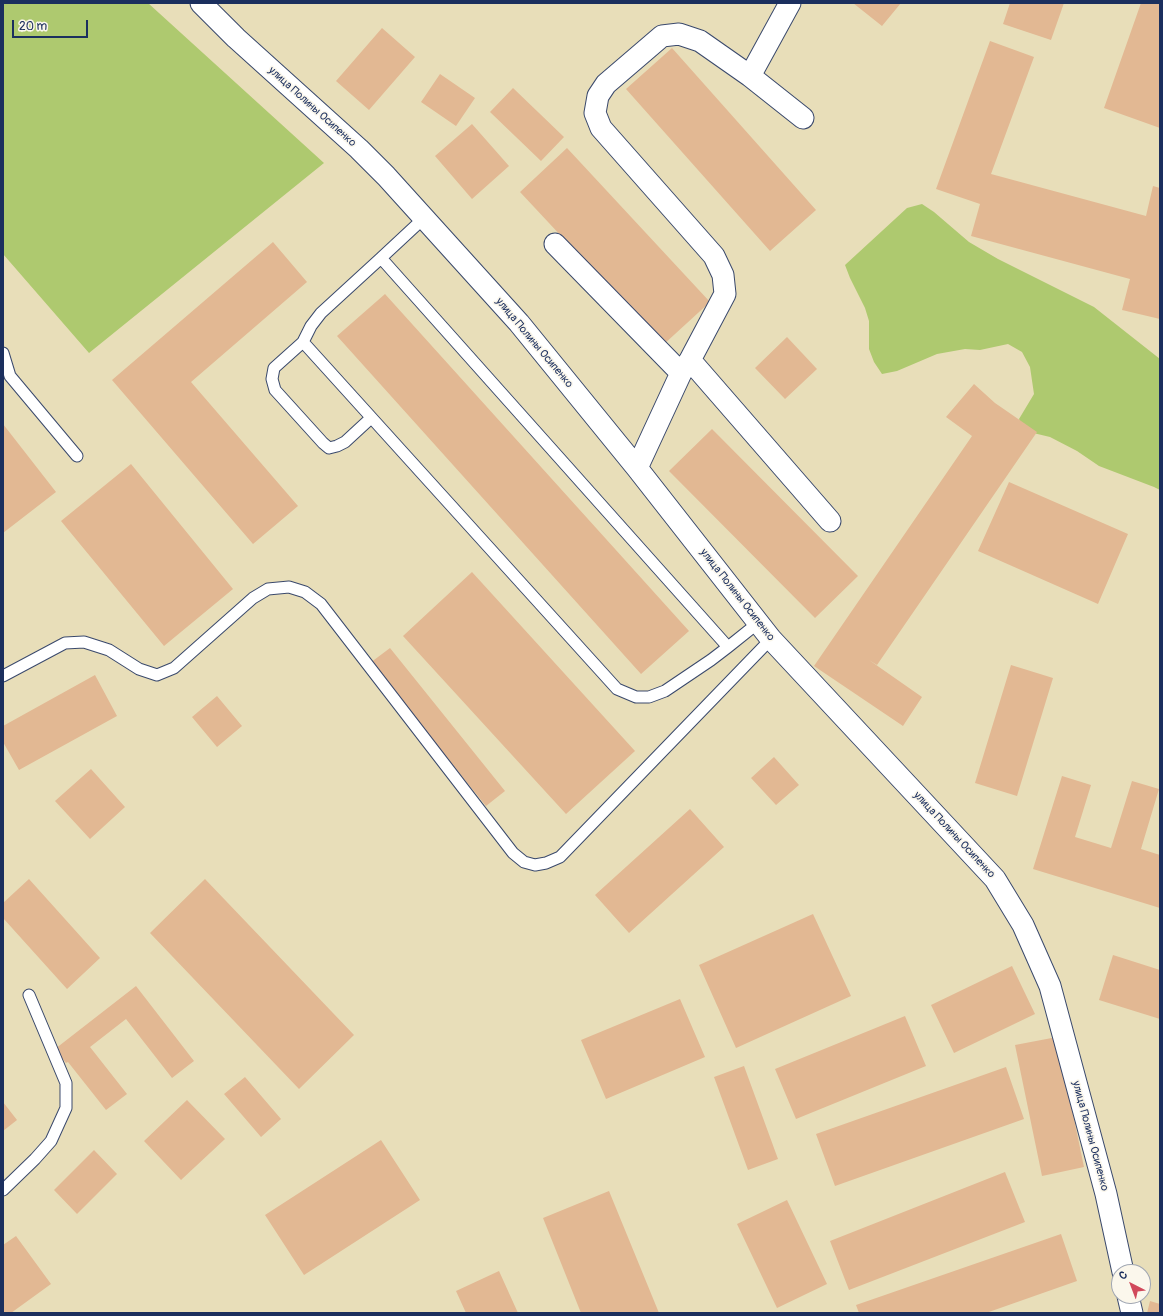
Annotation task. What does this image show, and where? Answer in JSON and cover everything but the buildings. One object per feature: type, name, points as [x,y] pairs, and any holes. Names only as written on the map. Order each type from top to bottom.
[{"type":"street","name":"улица Полины Осипенко","points":[[201,3],[236,38],[359,149],[424,218],[519,323],[637,468],[771,639],[995,879],[1022,925],[1050,986],[1106,1194],[1121,1264]]},
{"type":"street","points":[[750,76],[790,3]]},
{"type":"street","points":[[637,468],[686,367],[725,294],[723,275],[714,256],[601,128],[595,112],[598,96],[606,84],[662,36],[679,34],[700,41],[750,76],[803,118]]},
{"type":"street","points":[[555,244],[686,367],[830,521]]},
{"type":"lane","points":[[371,418],[345,442],[329,448],[313,433],[275,390],[272,379],[274,368],[303,342],[321,313],[424,218]]},
{"type":"lane","points":[[381,258],[728,647]]},
{"type":"lane","points":[[303,342],[617,689],[636,697],[649,697],[665,690],[728,647],[758,623]]},
{"type":"lane","points":[[3,353],[10,376],[77,456]]},
{"type":"lane","points":[[3,676],[65,643],[84,642],[109,650],[139,669],[157,675],[174,668],[253,598],[268,590],[289,587],[305,592],[321,604],[513,853],[524,862],[535,865],[546,863],[560,857],[771,639]]},
{"type":"lane","points":[[3,1190],[51,1141],[66,1108],[66,1083],[29,995]]},
{"type":"green space","points":[[3,3],[148,3],[324,163],[89,353],[3,254]]},
{"type":"green space","points":[[922,204],[934,212],[969,242],[998,259],[1094,307],[1160,359],[1160,490],[1099,466],[1077,451],[1050,437],[1025,431],[1019,419],[1034,394],[1030,367],[1022,352],[1008,344],[980,350],[965,349],[937,354],[897,371],[882,374],[874,362],[869,349],[869,321],[865,308],[845,265],[907,208]]}]
